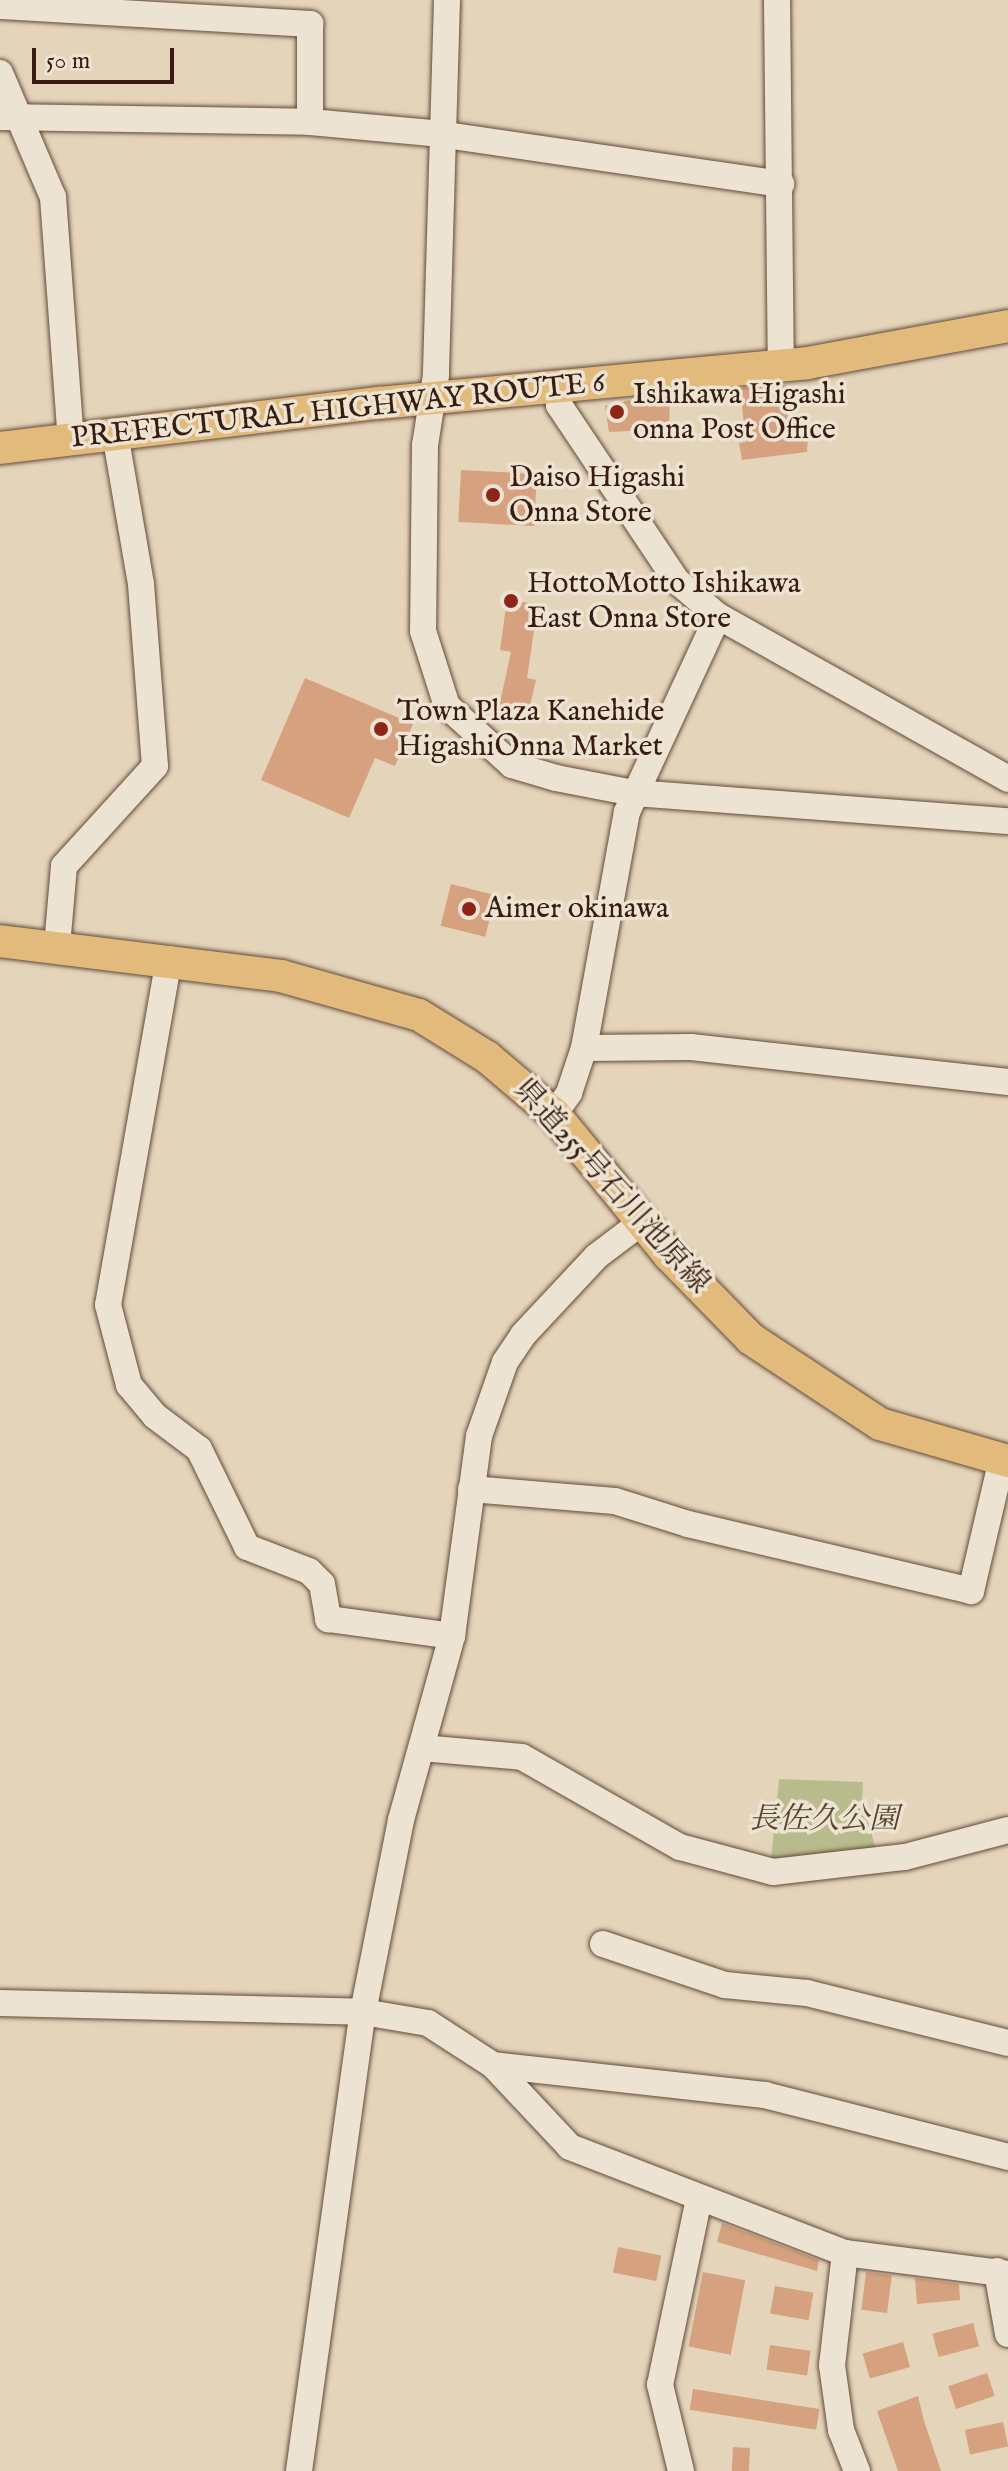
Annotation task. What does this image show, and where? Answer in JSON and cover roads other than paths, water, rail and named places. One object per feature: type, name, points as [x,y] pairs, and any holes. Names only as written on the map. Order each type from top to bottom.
[{"type":"main road","name":"PREFECTURAL HIGHWAY ROUTE 6","points":[[0,448],[434,399],[781,365],[1008,326]]},
{"type":"main road","name":"県道255号石川池原線","points":[[0,941],[169,959],[281,976],[419,1015],[487,1057],[554,1114],[642,1222],[751,1339],[821,1389],[905,1436],[1005,1460]]},
{"type":"street","points":[[447,0],[434,399],[425,445],[423,631],[447,706],[512,765],[634,793],[1008,821]]},
{"type":"street","points":[[777,0],[781,365]]},
{"type":"street","points":[[0,6],[310,24],[310,122]]},
{"type":"street","points":[[0,73],[11,117],[53,197],[71,440]]},
{"type":"street","points":[[11,117],[310,122],[444,134],[781,184]]},
{"type":"street","points":[[560,386],[559,405],[677,581],[718,616],[1008,779]]},
{"type":"street","points":[[57,946],[64,866],[155,766],[141,584],[115,434]]},
{"type":"street","points":[[554,1114],[569,1093],[584,1048],[634,793],[718,616]]},
{"type":"street","points":[[169,959],[108,1305],[129,1385],[155,1416],[199,1449],[247,1547],[309,1571],[322,1584],[328,1619],[452,1636]]},
{"type":"street","points":[[584,1048],[691,1047],[1008,1082]]},
{"type":"street","points":[[299,2471],[363,2012],[401,1820],[452,1636],[479,1436],[505,1362],[523,1335],[597,1256],[642,1222]]},
{"type":"street","points":[[471,1489],[615,1501],[688,1524],[971,1591],[1005,1460]]},
{"type":"street","points":[[422,1748],[522,1757],[680,1847],[773,1872],[905,1857],[1008,1830]]},
{"type":"street","points":[[603,1944],[725,1985],[807,1993],[1008,2043]]},
{"type":"street","points":[[0,2003],[363,2012],[428,2023],[493,2065],[570,2147],[845,2253],[1002,2272],[1008,2334]]},
{"type":"street","points":[[493,2065],[765,2095],[1008,2157]]},
{"type":"street","points":[[681,2471],[660,2385],[699,2198]]},
{"type":"street","points":[[845,2253],[832,2365],[841,2430],[857,2471]]},
{"type":"place","name":"Ishikawa Higashi onna Post Office","points":[[617,412]]},
{"type":"place","name":"Daiso Higashi Onna Store","points":[[493,495]]},
{"type":"place","name":"HottoMotto Ishikawa East Onna Store","points":[[511,601]]},
{"type":"place","name":"Town Plaza Kanehide HigashiOnna Market","points":[[381,729]]},
{"type":"place","name":"Aimer okinawa","points":[[469,909]]},
{"type":"park label","name":"長佐久公園","points":[[824,1820]]}]
